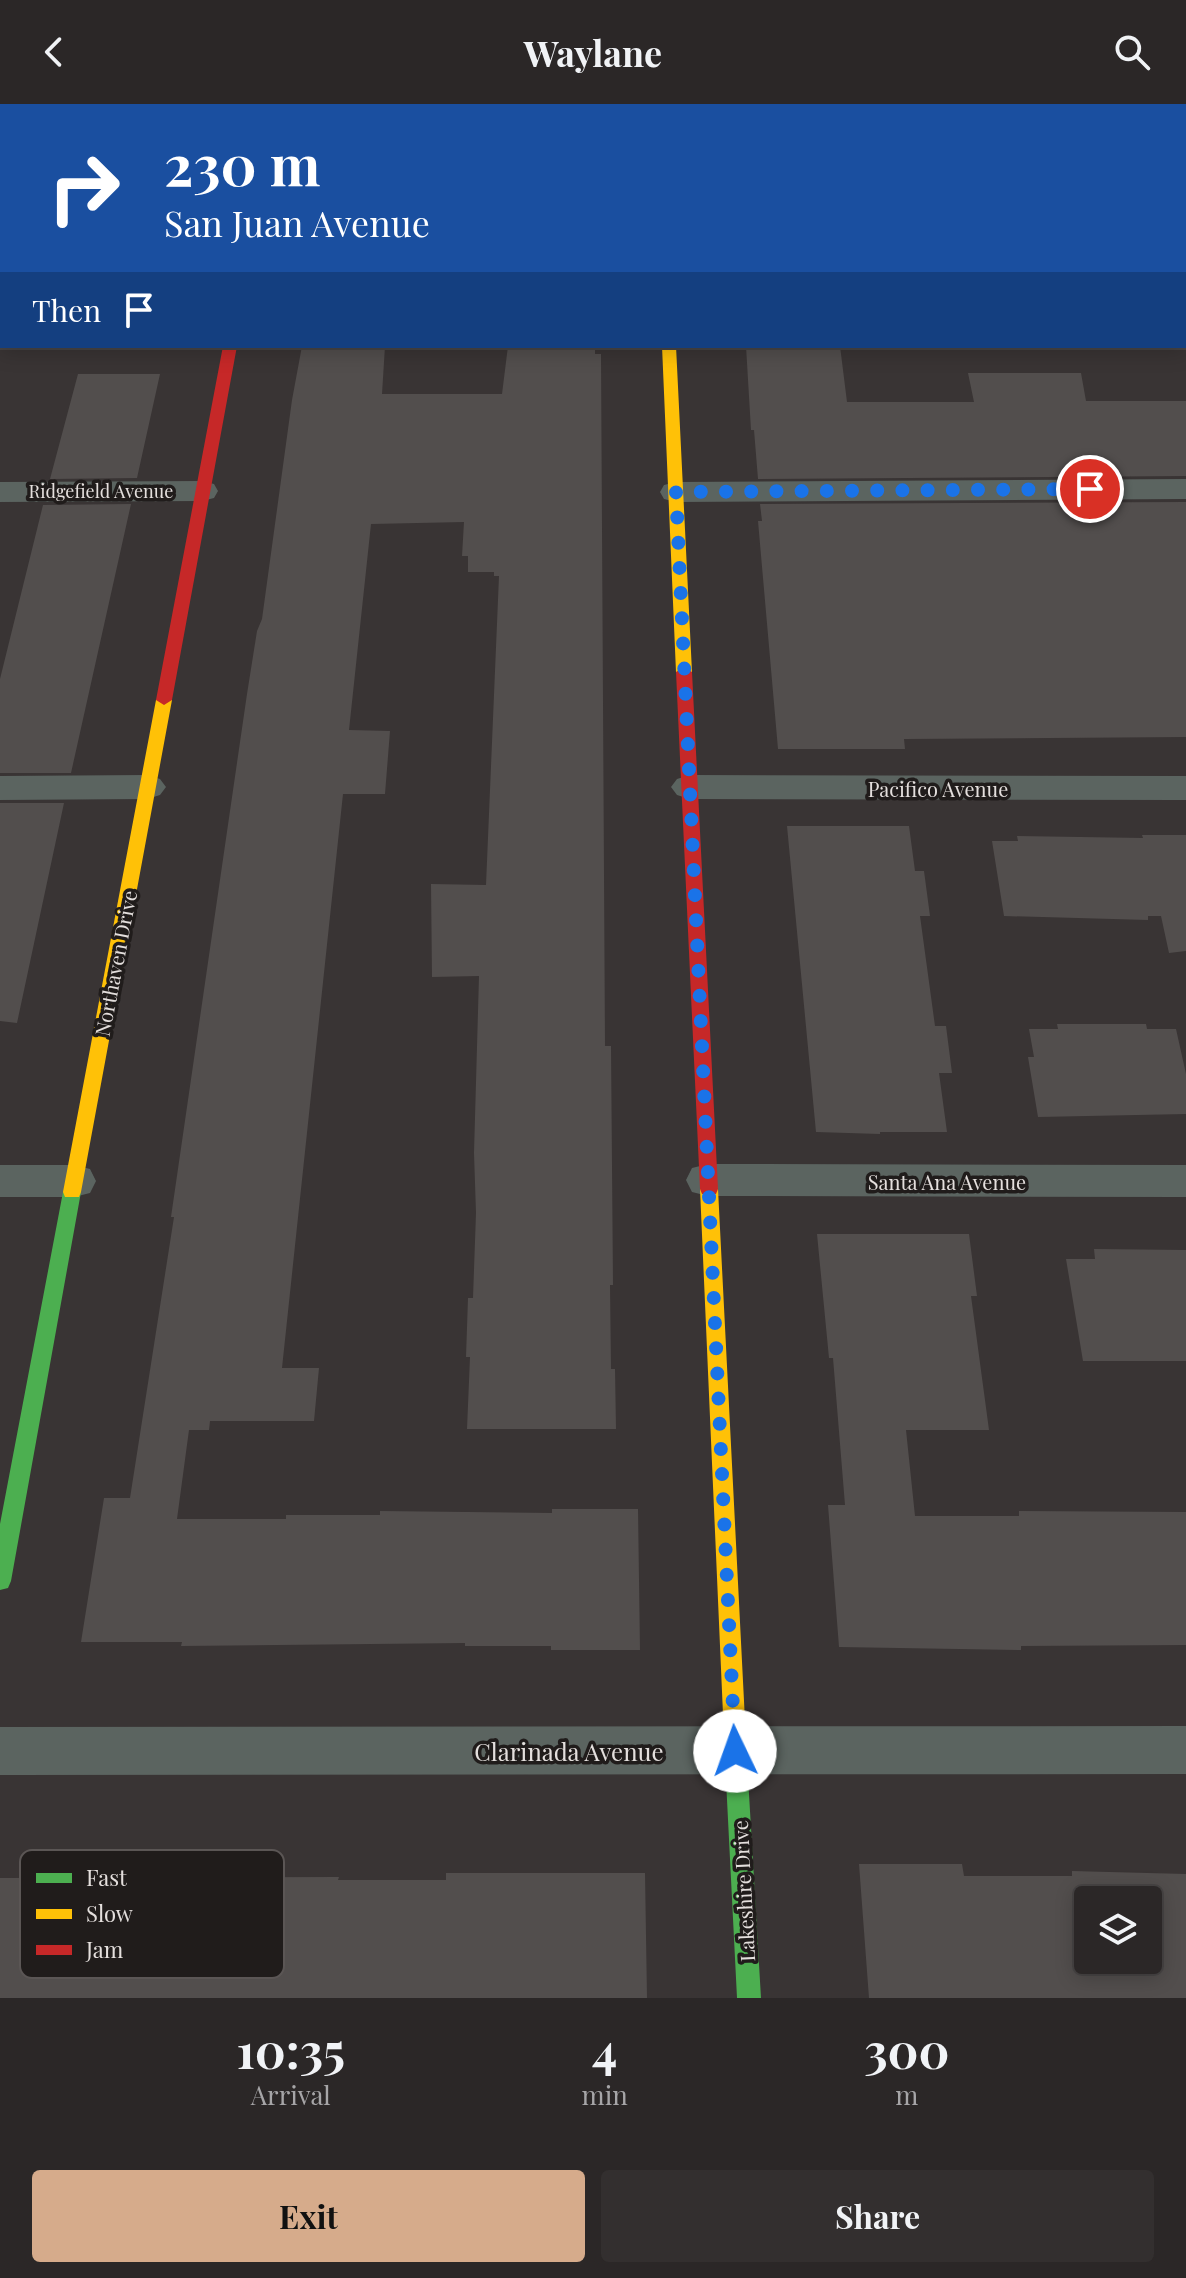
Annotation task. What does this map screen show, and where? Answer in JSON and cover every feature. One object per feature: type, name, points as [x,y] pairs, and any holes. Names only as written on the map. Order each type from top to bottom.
[{"type":"street","name":"Northaven Drive","points":[[0,1581],[230,348]]},
{"type":"street","name":"Lakeshire Drive","points":[[669,348],[749,1998]]},
{"type":"street","points":[[676,492],[1186,489]]},
{"type":"street","name":"Ridgefield Avenue","points":[[0,492],[202,491]]},
{"type":"street","points":[[0,788],[147,787]]},
{"type":"street","name":"Pacifico Avenue","points":[[690,787],[1186,788]]},
{"type":"street","name":"Santa Ana Avenue","points":[[708,1180],[1186,1181]]},
{"type":"street","points":[[0,1181],[74,1181]]},
{"type":"street","name":"Clarinada Avenue","points":[[0,1751],[1186,1750]]},
{"type":"building","points":[[302,348],[385,348],[382,394],[502,394],[508,348],[595,348],[595,354],[601,354],[605,1046],[611,1046],[611,1369],[615,1369],[616,1429],[467,1429],[470,1357],[466,1357],[468,1298],[473,1298],[476,1213],[474,1153],[479,976],[432,977],[431,884],[486,885],[499,576],[494,576],[494,572],[468,572],[468,556],[462,556],[464,522],[371,524],[349,730],[390,731],[385,794],[343,794],[282,1368],[319,1368],[314,1421],[210,1421],[209,1430],[189,1430],[177,1519],[286,1519],[286,1515],[380,1515],[380,1511],[552,1513],[552,1509],[638,1509],[640,1650],[551,1650],[551,1646],[465,1646],[465,1643],[181,1646],[182,1642],[81,1642],[104,1498],[130,1498],[174,1217],[171,1217],[247,694],[257,631],[262,619]]},
{"type":"building","points":[[746,348],[840,348],[847,402],[974,402],[968,373],[1081,373],[1086,401],[1186,401],[1186,476],[758,479],[754,430],[751,430]]},
{"type":"building","points":[[78,374],[160,374],[137,478],[50,479]]},
{"type":"building","points":[[1186,502],[1186,737],[904,739],[905,749],[778,749],[758,521],[762,521],[760,504]]},
{"type":"building","points":[[131,504],[71,773],[0,773],[0,679],[43,505]]},
{"type":"building","points":[[0,803],[64,803],[17,1023],[0,1021]]},
{"type":"building","points":[[787,826],[909,826],[915,871],[924,871],[930,916],[920,916],[935,1026],[946,1026],[952,1073],[939,1073],[947,1132],[816,1132]]},
{"type":"building","points":[[1142,835],[1186,835],[1186,951],[1169,953],[1161,916],[1148,916],[1148,920],[1004,916],[992,841],[1018,841],[1017,836],[1143,838]]},
{"type":"building","points":[[1057,1024],[1146,1024],[1147,1029],[1176,1029],[1186,1074],[1186,1114],[1038,1117],[1028,1057],[1034,1057],[1029,1029],[1058,1029]]},
{"type":"building","points":[[817,1234],[969,1234],[977,1296],[971,1296],[989,1430],[906,1430],[915,1516],[1019,1516],[1019,1511],[1186,1512],[1186,1645],[1021,1646],[1021,1650],[839,1647],[828,1505],[845,1505],[833,1358],[829,1358]]},
{"type":"building","points":[[1094,1249],[1186,1250],[1186,1361],[1083,1361],[1066,1259],[1095,1259]]},
{"type":"building","points":[[859,1864],[962,1864],[964,1876],[1072,1876],[1072,1871],[1186,1874],[1186,1998],[869,1998]]},
{"type":"building","points":[[446,1873],[645,1873],[647,1998],[0,1998],[0,1878],[20,1878],[20,1978],[284,1978],[284,1877],[446,1880]]},
{"type":"traffic: fast","points":[[0,1581],[72,1192]]},
{"type":"traffic: fast","points":[[736,1760],[749,1998]]},
{"type":"traffic: slow","points":[[669,348],[684,672]]},
{"type":"traffic: slow","points":[[72,1192],[164,700]]},
{"type":"traffic: slow","points":[[709,1189],[736,1760]]},
{"type":"traffic: jam","points":[[164,700],[230,348]]},
{"type":"traffic: jam","points":[[684,672],[709,1189]]},
{"type":"route","points":[[735,1751],[676,492],[1090,489]]}]
